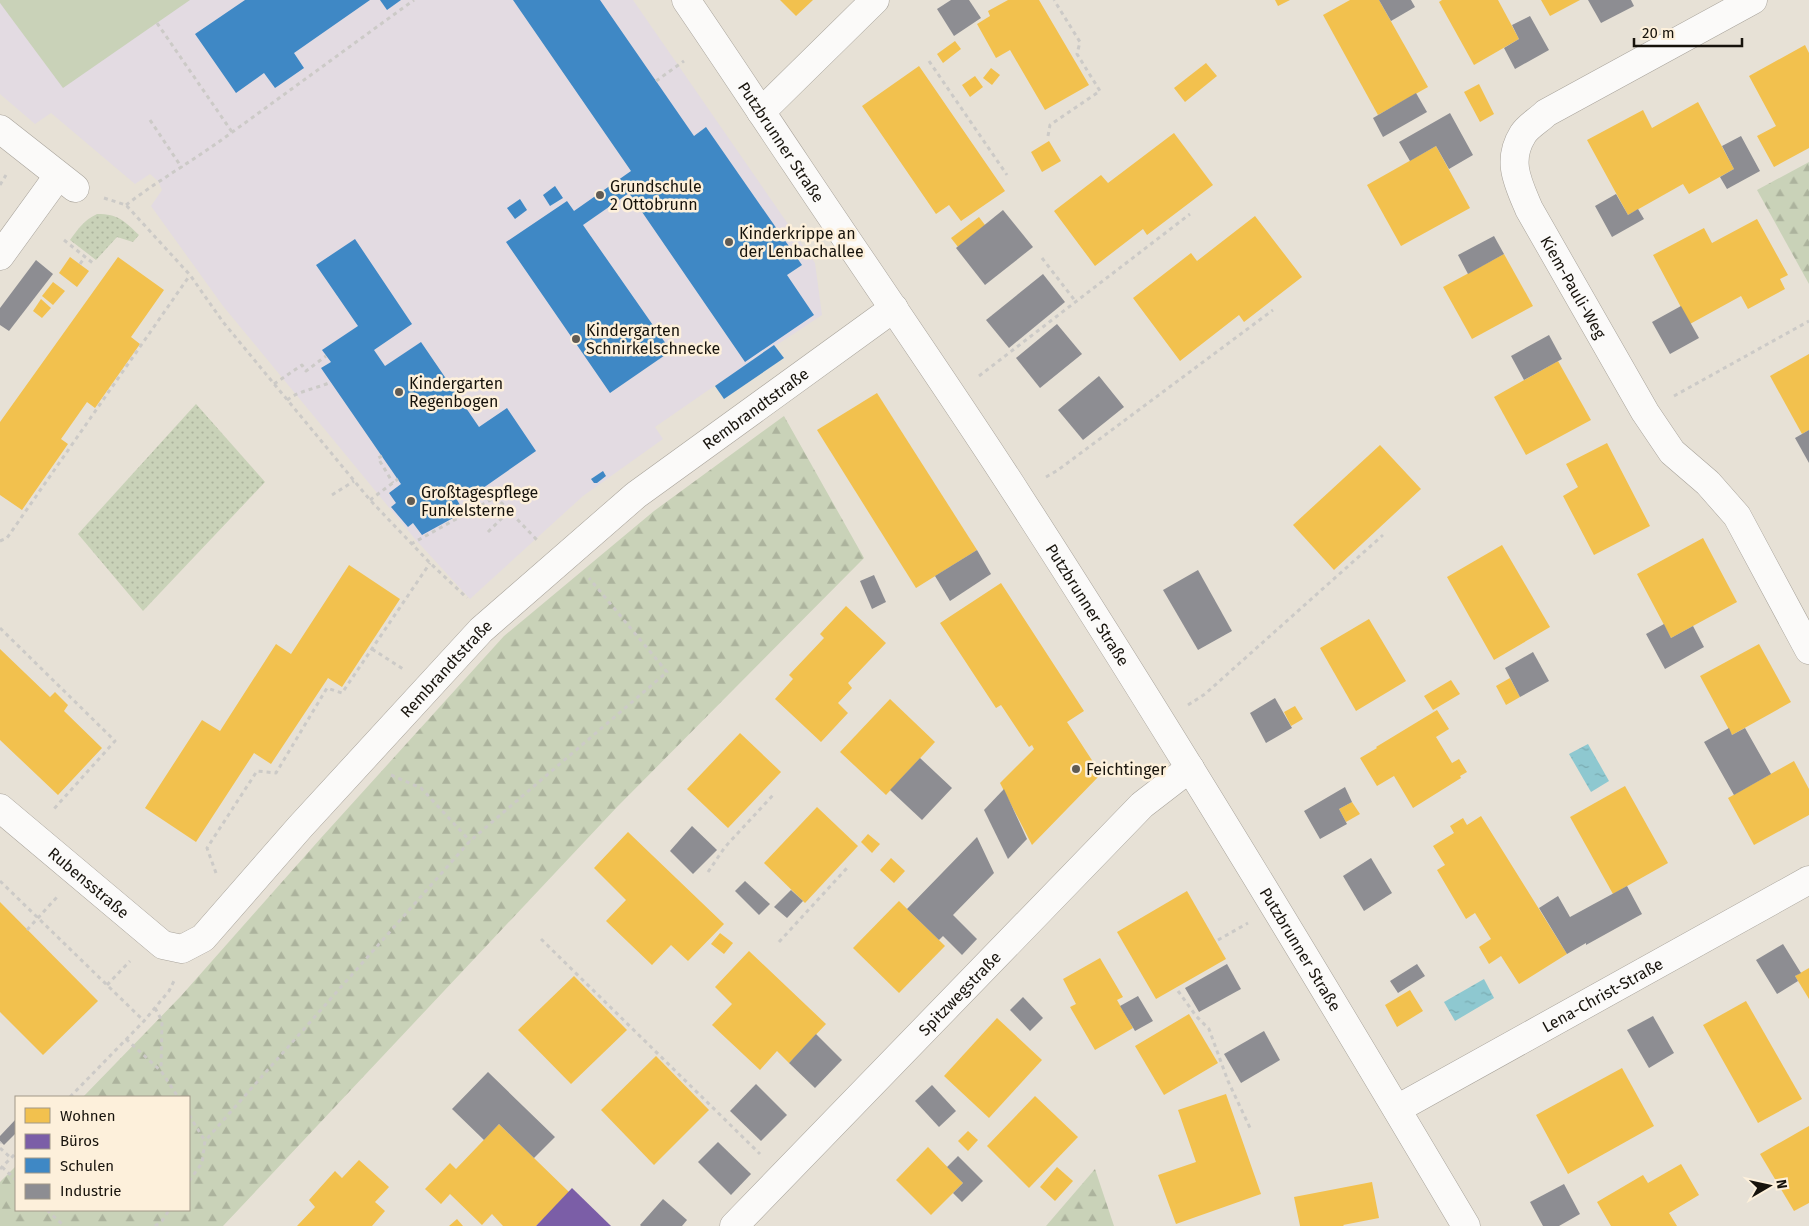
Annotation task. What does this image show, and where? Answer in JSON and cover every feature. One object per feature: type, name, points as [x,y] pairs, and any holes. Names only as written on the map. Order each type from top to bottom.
[{"type":"street","name":"Putzbrunner Straße","points":[[686,0],[1018,494],[1190,768],[1466,1226]]},
{"type":"street","points":[[761,112],[876,0]]},
{"type":"street","name":"Kiem-Pauli-Weg","points":[[1753,0],[1546,113],[1523,133],[1514,156],[1517,182],[1529,209],[1645,412],[1672,452],[1708,483],[1737,516],[1809,650]]},
{"type":"street","points":[[0,129],[66,182],[0,256]]},
{"type":"street","name":"Rembrandtstraße","points":[[182,949],[203,938],[360,761],[481,630],[636,495],[894,308]]},
{"type":"street","name":"Spitzwegstraße","points":[[734,1226],[1142,805],[1190,768]]},
{"type":"street","name":"Rubensstraße","points":[[0,808],[163,945],[182,949]]},
{"type":"street","name":"Lena-Christ-Straße","points":[[1397,1109],[1809,880]]},
{"type":"path","points":[[414,0],[182,168],[158,181],[126,205],[190,275],[223,322],[370,500],[411,544],[474,605],[466,615],[481,630]]},
{"type":"path","points":[[1048,136],[1050,125],[1100,91],[1077,54],[1080,42],[1054,0]]},
{"type":"path","points":[[156,24],[232,132]]},
{"type":"path","points":[[656,81],[684,61]]},
{"type":"path","points":[[930,61],[1007,174]]},
{"type":"path","points":[[150,120],[182,168]]},
{"type":"path","points":[[0,185],[5,177]]},
{"type":"path","points":[[953,397],[1190,214]]},
{"type":"path","points":[[64,240],[94,264]]},
{"type":"path","points":[[80,264],[85,257]]},
{"type":"path","points":[[1042,258],[1076,302]]},
{"type":"path","points":[[0,541],[7,538],[190,275]]},
{"type":"path","points":[[1018,494],[1058,470],[1273,310]]},
{"type":"path","points":[[1645,412],[1809,322]]},
{"type":"path","points":[[274,384],[302,365],[306,371],[326,356]]},
{"type":"path","points":[[287,400],[295,394],[330,382]]},
{"type":"path","points":[[382,456],[378,458],[393,483]]},
{"type":"path","points":[[370,500],[398,479]]},
{"type":"path","points":[[332,495],[354,481]]},
{"type":"path","points":[[463,494],[475,510]]},
{"type":"path","points":[[411,544],[496,497],[539,542]]},
{"type":"path","points":[[488,532],[509,511]]},
{"type":"path","points":[[1162,723],[1205,694],[1383,535]]},
{"type":"path","points":[[190,1180],[202,1163],[205,1141],[470,841],[668,672],[568,554]]},
{"type":"path","points":[[240,896],[219,881],[207,848],[257,771],[276,773],[327,688],[342,693],[430,563]]},
{"type":"path","points":[[0,628],[115,741],[31,833]]},
{"type":"path","points":[[360,761],[421,788],[470,841]]},
{"type":"path","points":[[708,872],[725,847],[774,794]]},
{"type":"path","points":[[779,942],[847,868]]},
{"type":"path","points":[[28,930],[79,874]]},
{"type":"path","points":[[0,881],[144,1021]]},
{"type":"path","points":[[541,940],[782,1176]]},
{"type":"path","points":[[71,1096],[144,1021],[170,991],[182,949]]},
{"type":"path","points":[[1178,991],[1196,1016],[1209,1029],[1228,1081],[1251,1130]]},
{"type":"path","points":[[155,1008],[162,1022],[161,1070]]},
{"type":"path","points":[[126,1039],[161,1070],[177,1096]]},
{"type":"path","points":[[190,1117],[205,1141]]},
{"type":"path","points":[[0,1148],[11,1158]]},
{"type":"path","points":[[15,1154],[1,1168],[15,1179]]},
{"type":"path","points":[[48,1211],[64,1226]]},
{"type":"path","points":[[155,1226],[168,1211]]},
{"type":"shaded area","name":"Grundschule 2 Ottobrunn","points":[[0,0],[633,0],[815,263],[822,315],[655,427],[663,439],[583,496],[470,599],[415,539],[223,306],[151,206],[162,190],[158,181],[150,174],[135,184],[51,113],[35,124],[0,94]]},
{"type":"green space","points":[[0,0],[190,0],[63,88],[0,3]]},
{"type":"green space","points":[[1809,162],[1809,284],[1757,190]]},
{"type":"green space","points":[[97,214],[111,215],[121,219],[139,235],[133,242],[117,237],[96,260],[70,240],[85,222]]},
{"type":"green space","points":[[196,404],[265,482],[143,611],[78,534]]},
{"type":"green space","points":[[784,416],[864,558],[617,807],[223,1226],[0,1226],[0,1182],[15,1167],[15,1211],[190,1211],[190,1096],[84,1096],[181,996],[504,636],[654,511]]},
{"type":"green space","points":[[1095,1169],[1114,1226],[1046,1226]]},
{"type":"water","points":[[1588,744],[1609,781],[1591,792],[1569,754]]},
{"type":"water","points":[[1484,979],[1494,998],[1455,1021],[1444,1002]]},
{"type":"building: Wohnen","points":[[780,0],[813,0],[796,16]]},
{"type":"building: Wohnen","points":[[1008,0],[1039,0],[1089,85],[1045,110],[1010,50],[996,58],[977,24],[990,16],[988,11]]},
{"type":"building: Wohnen","points":[[1275,0],[1290,0],[1278,6]]},
{"type":"building: Wohnen","points":[[1350,0],[1379,0],[1428,87],[1378,115],[1323,15]]},
{"type":"building: Wohnen","points":[[1442,0],[1498,0],[1519,39],[1474,65],[1439,2]]},
{"type":"building: Wohnen","points":[[1541,0],[1580,0],[1550,16]]},
{"type":"building: Wohnen","points":[[955,41],[961,49],[943,63],[937,54]]},
{"type":"building: Wohnen","points":[[1805,45],[1809,53],[1809,148],[1774,167],[1757,136],[1776,126],[1749,76]]},
{"type":"building: Wohnen","points":[[1206,63],[1217,76],[1185,102],[1174,88]]},
{"type":"building: Wohnen","points":[[919,66],[1005,191],[961,221],[949,205],[936,214],[862,106]]},
{"type":"building: Wohnen","points":[[991,68],[1000,75],[992,85],[983,78]]},
{"type":"building: Wohnen","points":[[975,76],[983,87],[970,97],[962,85]]},
{"type":"building: Wohnen","points":[[1479,84],[1494,114],[1480,122],[1464,92]]},
{"type":"building: Wohnen","points":[[1698,102],[1734,169],[1689,194],[1683,184],[1628,215],[1587,140],[1643,110],[1652,128]]},
{"type":"building: Wohnen","points":[[1174,133],[1213,185],[1147,235],[1143,229],[1095,266],[1054,211],[1101,175],[1108,183]]},
{"type":"building: Wohnen","points":[[1049,141],[1061,161],[1042,172],[1031,152]]},
{"type":"building: Wohnen","points":[[1436,146],[1470,208],[1401,246],[1367,185]]},
{"type":"building: Wohnen","points":[[1255,216],[1302,277],[1244,322],[1239,315],[1180,361],[1133,298],[1191,253],[1197,261]]},
{"type":"building: Wohnen","points":[[979,217],[985,225],[958,247],[951,238]]},
{"type":"building: Wohnen","points":[[1757,219],[1788,275],[1780,279],[1785,289],[1748,309],[1741,296],[1690,324],[1653,255],[1704,228],[1712,243]]},
{"type":"building: Wohnen","points":[[1504,254],[1533,306],[1472,339],[1443,287]]},
{"type":"building: Wohnen","points":[[70,257],[89,271],[77,287],[59,273]]},
{"type":"building: Wohnen","points":[[118,257],[164,290],[131,337],[140,344],[95,408],[87,402],[61,439],[68,444],[22,510],[0,495],[0,422]]},
{"type":"building: Wohnen","points":[[53,282],[65,291],[53,305],[42,296]]},
{"type":"building: Wohnen","points":[[41,299],[51,308],[42,318],[33,311]]},
{"type":"building: Wohnen","points":[[1809,354],[1809,430],[1802,434],[1770,376]]},
{"type":"building: Wohnen","points":[[1558,361],[1591,420],[1526,455],[1494,397]]},
{"type":"building: Wohnen","points":[[877,393],[977,550],[916,588],[817,430]]},
{"type":"building: Wohnen","points":[[1607,443],[1650,526],[1594,555],[1563,496],[1578,487],[1566,464]]},
{"type":"building: Wohnen","points":[[1380,445],[1421,489],[1334,570],[1293,525]]},
{"type":"building: Wohnen","points":[[1703,538],[1737,602],[1671,638],[1637,574]]},
{"type":"building: Wohnen","points":[[1502,545],[1550,627],[1494,660],[1447,577]]},
{"type":"building: Wohnen","points":[[349,565],[400,599],[342,687],[328,678],[271,764],[254,753],[196,842],[145,808],[202,720],[220,731],[276,644],[291,654]]},
{"type":"building: Wohnen","points":[[1001,583],[1084,711],[1067,722],[1101,774],[1032,845],[1000,783],[1034,749],[1032,745],[1029,747],[1001,705],[996,708],[940,623]]},
{"type":"building: Wohnen","points":[[846,606],[886,643],[848,683],[852,688],[838,703],[848,713],[821,742],[775,699],[793,679],[789,675],[824,638],[820,634]]},
{"type":"building: Wohnen","points":[[1369,619],[1406,681],[1356,711],[1320,648]]},
{"type":"building: Wohnen","points":[[1759,644],[1791,702],[1732,735],[1700,676]]},
{"type":"building: Wohnen","points":[[0,649],[50,697],[55,692],[68,705],[64,711],[102,748],[58,795],[0,740]]},
{"type":"building: Wohnen","points":[[1510,678],[1520,697],[1506,705],[1496,686]]},
{"type":"building: Wohnen","points":[[1451,680],[1460,694],[1433,710],[1424,696]]},
{"type":"building: Wohnen","points":[[890,699],[935,742],[886,795],[840,752]]},
{"type":"building: Wohnen","points":[[1295,706],[1303,719],[1291,726],[1284,712]]},
{"type":"building: Wohnen","points":[[1437,710],[1449,729],[1436,737],[1452,763],[1459,759],[1467,772],[1460,776],[1461,778],[1413,808],[1394,776],[1377,786],[1360,758]]},
{"type":"building: Wohnen","points":[[740,733],[781,772],[728,828],[687,789]]},
{"type":"building: Wohnen","points":[[1794,761],[1809,789],[1809,815],[1754,845],[1728,798]]},
{"type":"building: Wohnen","points":[[1625,786],[1668,863],[1613,894],[1570,817]]},
{"type":"building: Wohnen","points":[[1352,802],[1360,814],[1346,822],[1339,809]]},
{"type":"building: Wohnen","points":[[817,807],[858,846],[805,903],[764,863]]},
{"type":"building: Wohnen","points":[[1481,816],[1567,954],[1519,984],[1501,956],[1489,964],[1479,947],[1491,939],[1475,913],[1466,919],[1437,870],[1445,865],[1433,846],[1454,833],[1450,826],[1463,818],[1467,825]]},
{"type":"building: Wohnen","points":[[628,832],[724,924],[688,961],[671,945],[652,965],[606,921],[626,900],[594,868]]},
{"type":"building: Wohnen","points":[[868,834],[880,844],[872,853],[861,842]]},
{"type":"building: Wohnen","points":[[891,858],[905,871],[894,883],[880,870]]},
{"type":"building: Wohnen","points":[[1187,891],[1226,959],[1156,999],[1117,932]]},
{"type":"building: Wohnen","points":[[899,901],[945,946],[899,993],[853,948]]},
{"type":"building: Wohnen","points":[[0,902],[98,1001],[43,1055],[0,1012]]},
{"type":"building: Wohnen","points":[[720,933],[733,943],[724,954],[711,944]]},
{"type":"building: Wohnen","points":[[749,951],[826,1024],[789,1063],[777,1051],[760,1070],[712,1025],[732,1004],[715,987]]},
{"type":"building: Wohnen","points":[[1100,958],[1123,997],[1117,1000],[1133,1028],[1095,1050],[1070,1007],[1076,1004],[1063,979]]},
{"type":"building: Wohnen","points":[[1809,968],[1809,999],[1795,976]]},
{"type":"building: Wohnen","points":[[574,976],[627,1030],[571,1084],[518,1030]]},
{"type":"building: Wohnen","points":[[1410,990],[1423,1011],[1397,1027],[1385,1005]]},
{"type":"building: Wohnen","points":[[1746,1001],[1802,1099],[1758,1123],[1703,1025]]},
{"type":"building: Wohnen","points":[[1189,1014],[1218,1063],[1164,1095],[1135,1046]]},
{"type":"building: Wohnen","points":[[997,1018],[1042,1060],[989,1118],[944,1076]]},
{"type":"building: Wohnen","points":[[656,1056],[709,1110],[654,1165],[601,1110]]},
{"type":"building: Wohnen","points":[[1622,1068],[1654,1126],[1568,1174],[1536,1115]]},
{"type":"building: Wohnen","points":[[1226,1094],[1261,1194],[1176,1224],[1158,1175],[1196,1162],[1178,1110]]},
{"type":"building: Wohnen","points":[[1035,1096],[1078,1137],[1029,1188],[987,1146]]},
{"type":"building: Wohnen","points":[[499,1124],[569,1192],[536,1226],[503,1226],[492,1214],[482,1225],[450,1194],[441,1204],[425,1189],[450,1163],[456,1169]]},
{"type":"building: Wohnen","points":[[1809,1126],[1809,1203],[1794,1211],[1760,1154]]},
{"type":"building: Wohnen","points":[[968,1131],[978,1140],[968,1151],[958,1141]]},
{"type":"building: Wohnen","points":[[928,1147],[963,1183],[931,1215],[896,1180]]},
{"type":"building: Wohnen","points":[[359,1160],[389,1187],[375,1202],[385,1211],[372,1226],[297,1226],[315,1207],[309,1200],[335,1171],[342,1178]]},
{"type":"building: Wohnen","points":[[1681,1164],[1699,1195],[1669,1213],[1677,1226],[1611,1226],[1597,1202],[1643,1175],[1648,1183]]},
{"type":"building: Wohnen","points":[[1057,1167],[1073,1181],[1055,1201],[1040,1187]]},
{"type":"building: Wohnen","points":[[1372,1182],[1379,1218],[1344,1226],[1300,1226],[1294,1197]]},
{"type":"building: Wohnen","points":[[457,1219],[463,1226],[449,1226]]},
{"type":"building: Büros","points":[[572,1188],[611,1226],[536,1226]]},
{"type":"building: Schulen","points":[[245,0],[370,0],[294,53],[304,68],[275,88],[264,73],[236,93],[195,34]]},
{"type":"building: Schulen","points":[[380,0],[401,0],[387,10]]},
{"type":"building: Schulen","points":[[513,0],[600,0],[694,136],[706,127],[802,265],[787,275],[814,315],[745,362],[629,193],[583,225],[671,351],[610,393],[506,242],[567,201],[574,211],[631,171]]},
{"type":"building: Schulen","points":[[555,186],[563,198],[550,206],[543,195]]},
{"type":"building: Schulen","points":[[520,199],[527,210],[515,219],[507,208]]},
{"type":"building: Schulen","points":[[355,239],[412,324],[374,350],[385,366],[421,342],[479,427],[507,408],[536,451],[473,495],[470,491],[456,498],[464,512],[422,535],[413,523],[408,527],[391,507],[396,503],[389,493],[401,484],[321,368],[331,362],[322,350],[358,326],[316,265]]},
{"type":"building: Schulen","points":[[774,345],[784,358],[724,399],[715,386]]},
{"type":"building: Schulen","points":[[603,471],[606,476],[597,483],[594,483],[591,479]]},
{"type":"building: Industrie","points":[[951,0],[969,0],[981,18],[954,36],[937,9]]},
{"type":"building: Industrie","points":[[1379,0],[1411,0],[1415,7],[1391,21]]},
{"type":"building: Industrie","points":[[1588,0],[1631,0],[1634,6],[1601,23]]},
{"type":"building: Industrie","points":[[1530,16],[1549,50],[1515,69],[1504,48],[1519,39],[1512,25]]},
{"type":"building: Industrie","points":[[1416,93],[1427,112],[1383,137],[1373,118]]},
{"type":"building: Industrie","points":[[1450,113],[1473,155],[1449,169],[1436,146],[1410,161],[1399,142]]},
{"type":"building: Industrie","points":[[1741,136],[1760,171],[1727,189],[1720,177],[1734,169],[1722,146]]},
{"type":"building: Industrie","points":[[1616,194],[1628,215],[1638,209],[1644,219],[1612,237],[1595,206]]},
{"type":"building: Industrie","points":[[1003,210],[1033,247],[985,285],[956,248]]},
{"type":"building: Industrie","points":[[1494,236],[1504,254],[1468,274],[1458,255]]},
{"type":"building: Industrie","points":[[36,260],[53,274],[9,331],[0,325],[0,308]]},
{"type":"building: Industrie","points":[[1043,274],[1065,302],[1009,348],[986,320]]},
{"type":"building: Industrie","points":[[1681,306],[1699,338],[1670,354],[1652,322]]},
{"type":"building: Industrie","points":[[1057,324],[1082,354],[1040,388],[1016,358]]},
{"type":"building: Industrie","points":[[1549,335],[1562,359],[1524,380],[1511,356]]},
{"type":"building: Industrie","points":[[1099,376],[1124,407],[1083,440],[1058,410]]},
{"type":"building: Industrie","points":[[1809,430],[1809,463],[1795,438]]},
{"type":"building: Industrie","points":[[977,550],[991,574],[950,601],[935,576]]},
{"type":"building: Industrie","points":[[1198,570],[1232,631],[1198,650],[1163,590]]},
{"type":"building: Industrie","points":[[874,575],[886,602],[872,609],[860,581]]},
{"type":"building: Industrie","points":[[1664,624],[1671,638],[1693,626],[1704,647],[1665,669],[1646,634]]},
{"type":"building: Industrie","points":[[1533,652],[1549,681],[1520,697],[1505,668]]},
{"type":"building: Industrie","points":[[1275,698],[1292,728],[1266,743],[1250,713]]},
{"type":"building: Industrie","points":[[1729,728],[1732,735],[1745,728],[1771,774],[1734,795],[1704,742]]},
{"type":"building: Industrie","points":[[920,758],[952,788],[922,820],[890,790]]},
{"type":"building: Industrie","points":[[1345,787],[1352,802],[1339,809],[1347,824],[1320,839],[1304,811]]},
{"type":"building: Industrie","points":[[1004,789],[1027,839],[1008,859],[984,810]]},
{"type":"building: Industrie","points":[[692,826],[717,850],[693,874],[670,851]]},
{"type":"building: Industrie","points":[[977,837],[994,873],[953,915],[977,939],[962,955],[943,936],[939,940],[907,909]]},
{"type":"building: Industrie","points":[[1371,858],[1392,893],[1364,911],[1343,876]]},
{"type":"building: Industrie","points":[[745,881],[770,904],[759,915],[735,891]]},
{"type":"building: Industrie","points":[[1627,886],[1642,914],[1567,954],[1539,908],[1558,896],[1570,917]]},
{"type":"building: Industrie","points":[[791,890],[803,901],[787,918],[774,907]]},
{"type":"building: Industrie","points":[[1783,944],[1801,973],[1795,976],[1798,981],[1777,994],[1756,960]]},
{"type":"building: Industrie","points":[[1227,964],[1241,989],[1199,1012],[1185,988]]},
{"type":"building: Industrie","points":[[1417,964],[1425,976],[1398,993],[1390,981]]},
{"type":"building: Industrie","points":[[1138,996],[1153,1021],[1135,1031],[1120,1006]]},
{"type":"building: Industrie","points":[[1023,997],[1043,1018],[1030,1031],[1010,1010]]},
{"type":"building: Industrie","points":[[1653,1016],[1674,1053],[1649,1068],[1627,1030]]},
{"type":"building: Industrie","points":[[1264,1031],[1280,1060],[1241,1083],[1224,1054]]},
{"type":"building: Industrie","points":[[816,1034],[842,1060],[815,1088],[789,1063]]},
{"type":"building: Industrie","points":[[488,1072],[555,1137],[534,1158],[499,1124],[484,1140],[452,1109]]},
{"type":"building: Industrie","points":[[756,1084],[787,1115],[761,1141],[730,1111]]},
{"type":"building: Industrie","points":[[932,1085],[956,1111],[939,1127],[915,1101]]},
{"type":"building: Industrie","points":[[15,1120],[15,1134],[4,1145],[0,1141],[0,1136]]},
{"type":"building: Industrie","points":[[718,1142],[751,1174],[731,1195],[698,1162]]},
{"type":"building: Industrie","points":[[958,1156],[983,1181],[962,1202],[953,1193],[963,1183],[947,1167]]},
{"type":"building: Industrie","points":[[1564,1184],[1580,1214],[1559,1226],[1543,1226],[1530,1202]]},
{"type":"building: Industrie","points":[[663,1199],[687,1220],[682,1226],[641,1226],[640,1225]]},
{"type":"place","name":"Grundschule 2 Ottobrunn","points":[[600,195]]},
{"type":"place","name":"Kinderkrippe an der Lenbachallee","points":[[729,242]]},
{"type":"place","name":"Kindergarten Schnirkelschnecke","points":[[576,339]]},
{"type":"place","name":"Kindergarten Regenbogen","points":[[399,392]]},
{"type":"place","name":"Großtagespflege Funkelsterne","points":[[411,501]]},
{"type":"place","name":"Feichtinger","points":[[1076,769]]}]
